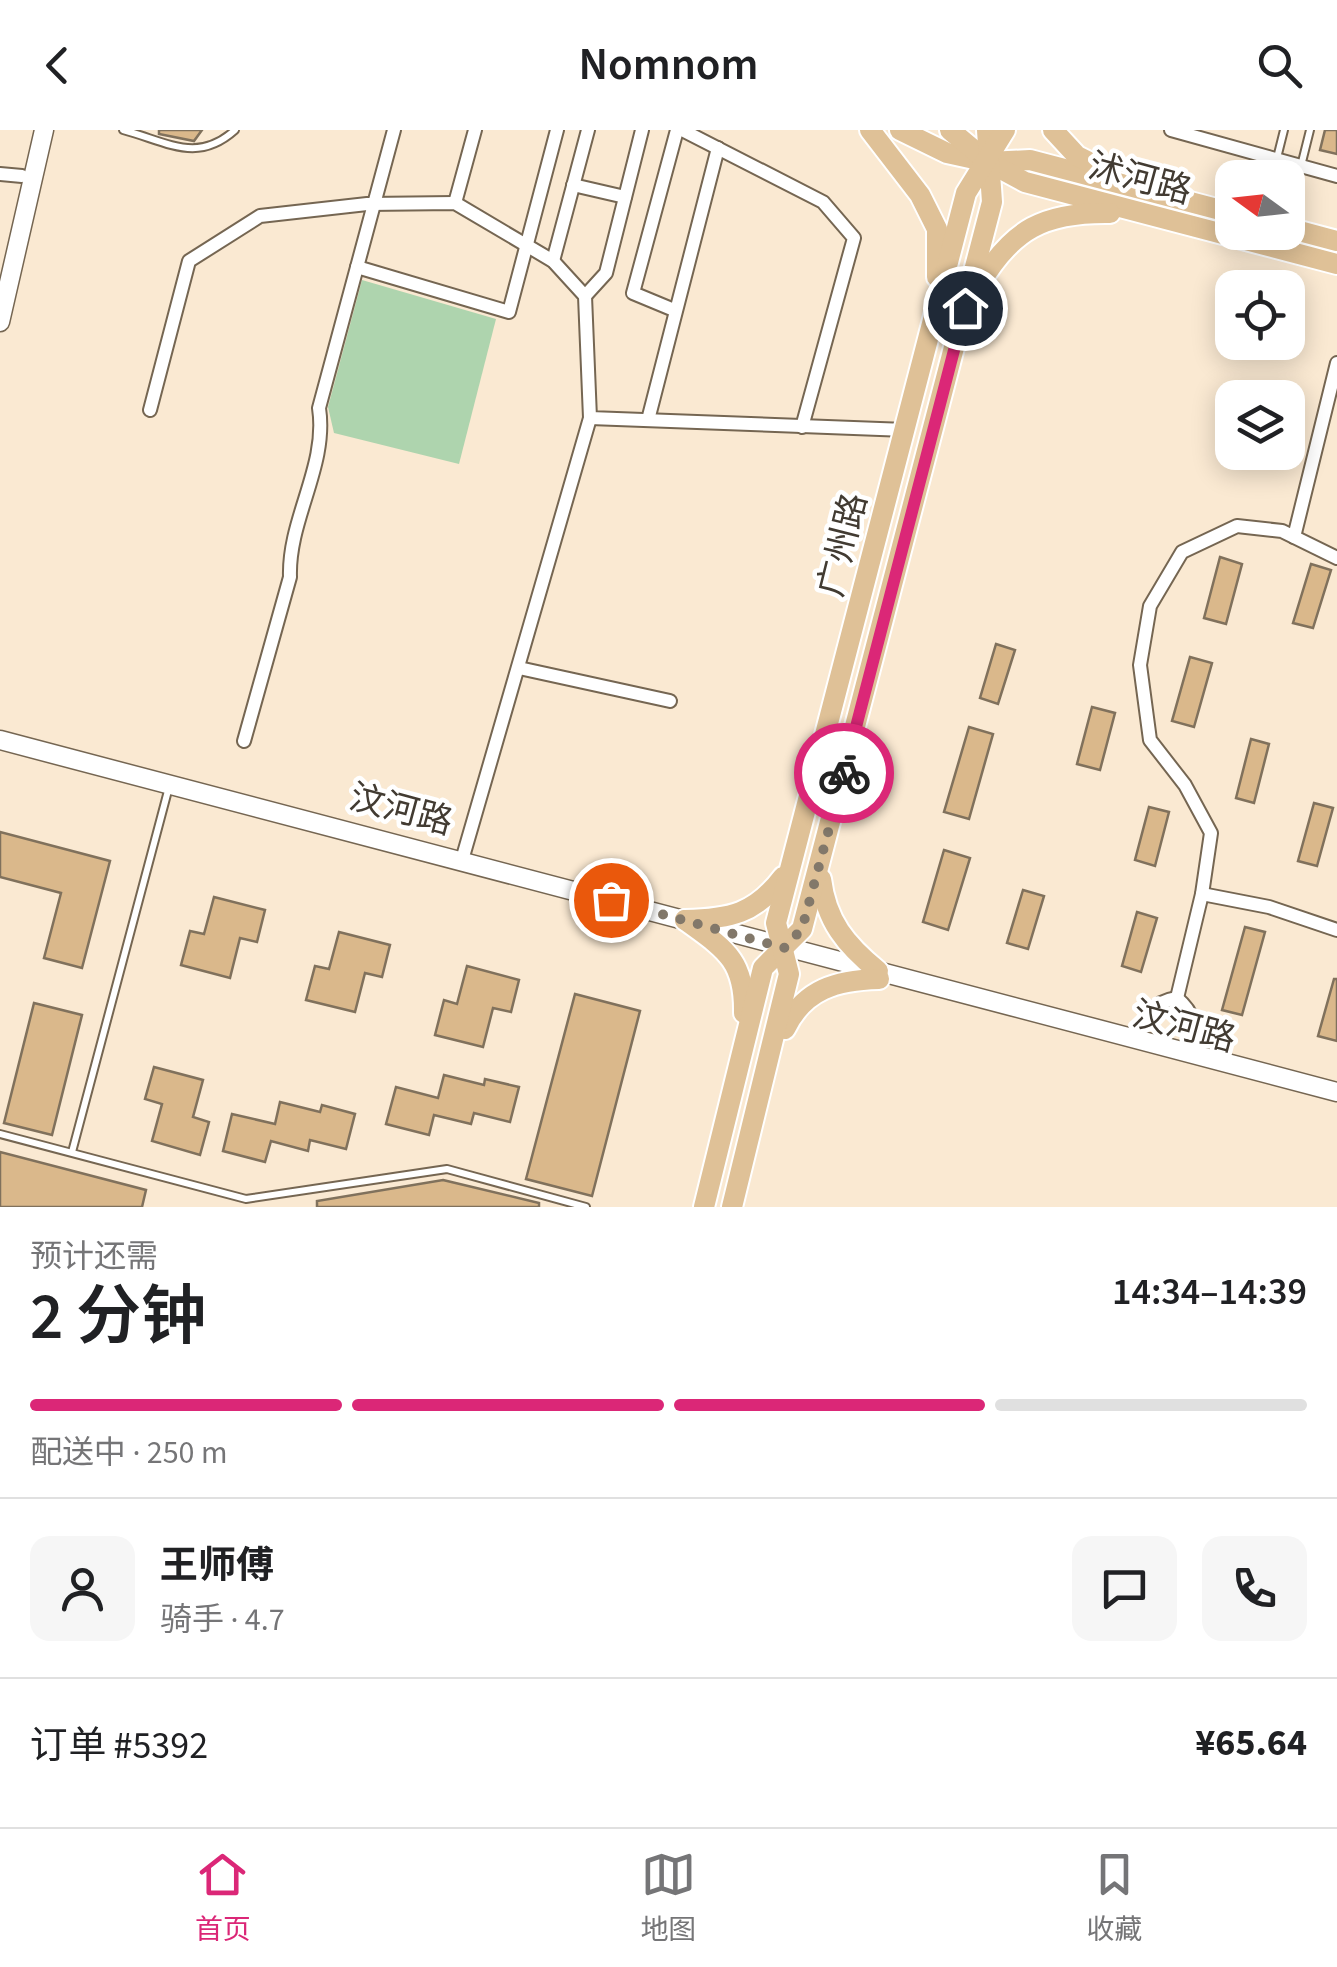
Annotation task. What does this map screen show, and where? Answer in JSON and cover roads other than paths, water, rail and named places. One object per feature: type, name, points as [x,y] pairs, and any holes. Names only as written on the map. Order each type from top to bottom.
[{"type":"main road","points":[[870,130],[920,194],[937,229],[937,306]]},
{"type":"main road","name":"沭河路","points":[[900,130],[947,153],[988,162],[1030,160],[1215,209]]},
{"type":"main road","name":"沭河路","points":[[950,130],[988,162],[1024,182],[1337,264]]},
{"type":"main road","name":"广州路","points":[[704,1207],[764,968],[802,929],[820,864],[992,202],[986,130]]},
{"type":"main road","name":"广州路","points":[[732,1207],[789,974],[776,922],[966,193],[1005,130]]},
{"type":"main road","points":[[1053,130],[1077,156],[1147,191]]},
{"type":"main road","points":[[965,308],[999,250],[1029,227],[1081,212],[1146,214]]},
{"type":"main road","points":[[1305,233],[1337,241]]},
{"type":"main road","points":[[820,864],[824,903],[836,930],[878,975]]},
{"type":"main road","points":[[685,920],[727,919],[751,911],[790,868]]},
{"type":"main road","points":[[685,920],[722,948],[739,968],[744,989],[743,1051]]},
{"type":"main road","points":[[769,1062],[794,1009],[820,990],[846,980],[878,975]]},
{"type":"street","points":[[0,268],[33,130]]},
{"type":"street","points":[[0,322],[44,130]]},
{"type":"street","points":[[244,741],[290,577],[289,553],[324,436],[319,408],[394,130]]},
{"type":"street","points":[[455,203],[475,130]]},
{"type":"street","points":[[357,267],[509,312],[557,130]]},
{"type":"street","points":[[553,261],[588,130]]},
{"type":"street","points":[[585,296],[606,272],[642,130]]},
{"type":"street","points":[[674,310],[633,293],[680,130],[822,202],[854,238],[802,427]]},
{"type":"street","points":[[1172,130],[1194,133],[1280,160]]},
{"type":"street","points":[[648,420],[718,148]]},
{"type":"street","points":[[1305,167],[1337,176]]},
{"type":"street","points":[[0,174],[22,176]]},
{"type":"street","points":[[573,185],[625,197]]},
{"type":"street","points":[[150,410],[189,261],[260,216],[374,204],[455,203],[553,261],[585,296],[590,418],[462,860]]},
{"type":"street","points":[[1294,537],[1337,363]]},
{"type":"street","points":[[590,418],[906,430]]},
{"type":"street","points":[[1177,998],[1202,894],[1210,833],[1185,785],[1150,740],[1140,665],[1150,606],[1182,552],[1238,526],[1282,531],[1337,558]]},
{"type":"street","points":[[518,668],[670,701]]},
{"type":"street","name":"汶河路","points":[[0,740],[685,920],[1337,1102]]},
{"type":"street","points":[[1202,894],[1287,912],[1337,930]]},
{"type":"street","name":"汶河路","points":[[878,975],[1337,1092]]},
{"type":"street","points":[[1136,1040],[1148,1012],[1160,1001],[1177,998]]},
{"type":"street","points":[[1177,998],[1191,1010],[1196,1024],[1192,1055]]},
{"type":"lane","points":[[123,130],[200,151],[215,148],[236,130]]},
{"type":"lane","points":[[1276,159],[1284,130]]},
{"type":"lane","points":[[1302,160],[1310,130]]},
{"type":"lane","points":[[72,1152],[170,784]]},
{"type":"lane","points":[[0,1134],[246,1199],[447,1169],[586,1207]]}]
